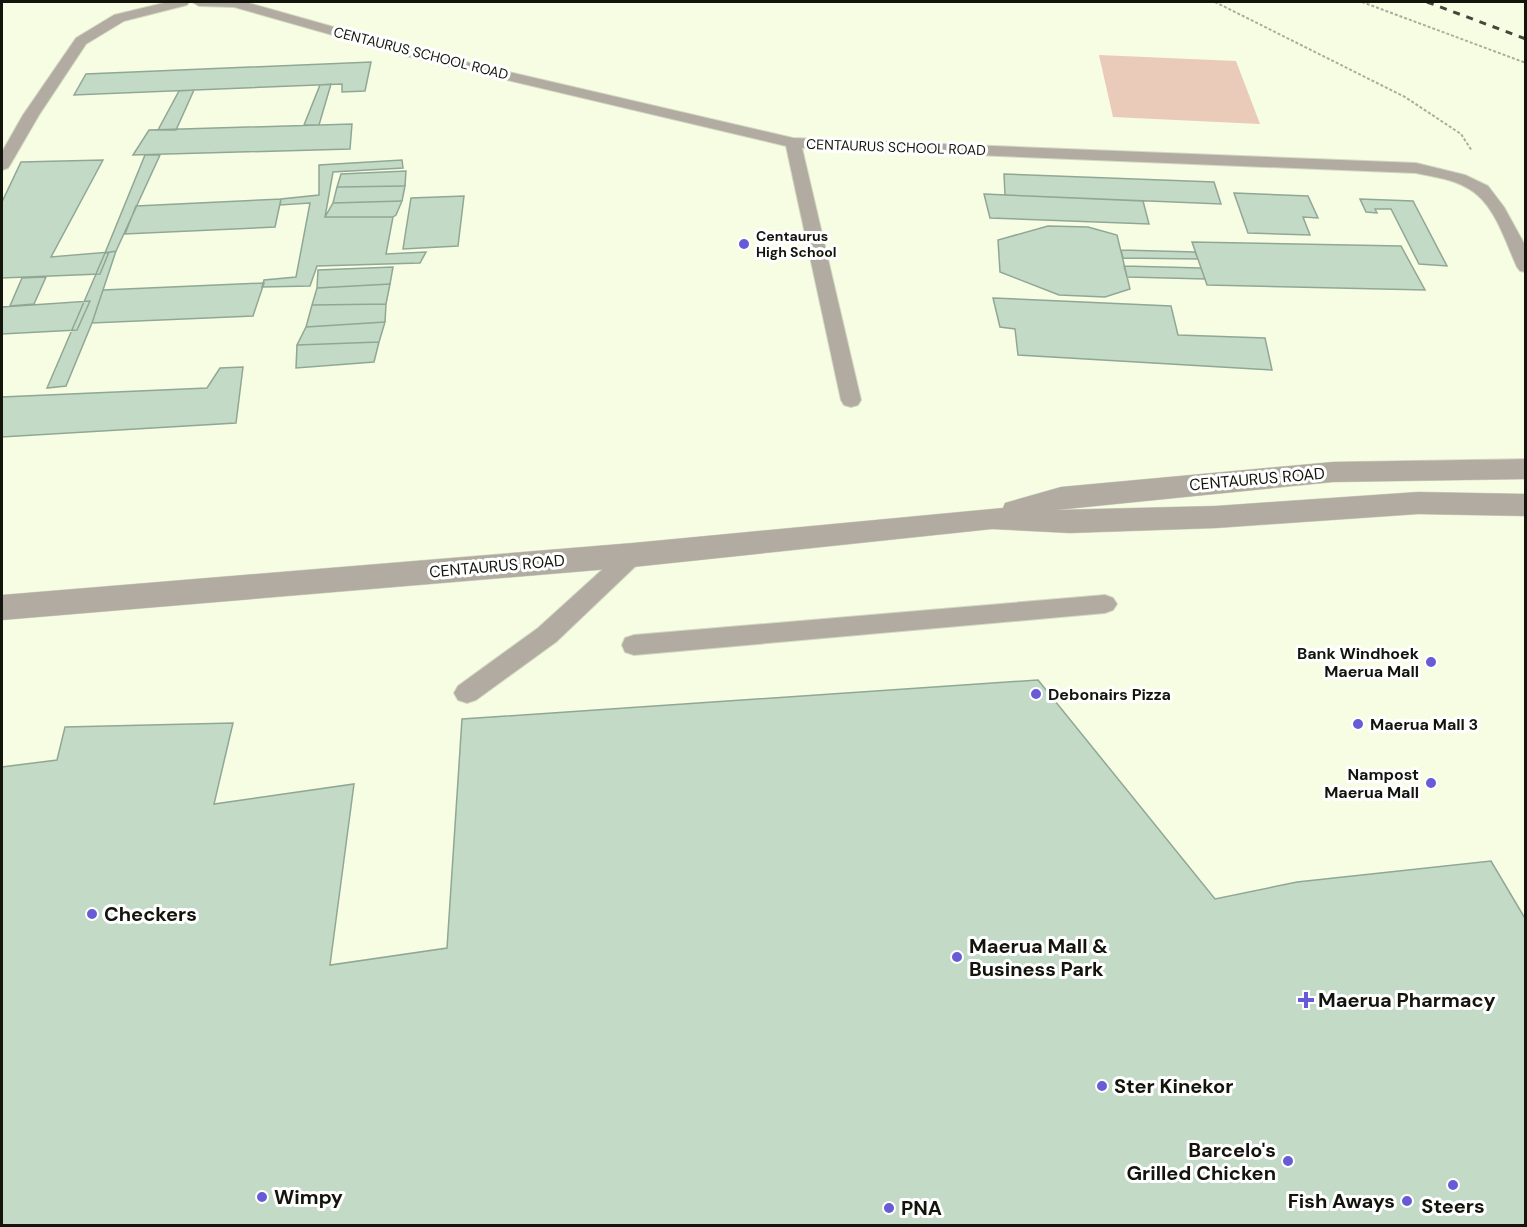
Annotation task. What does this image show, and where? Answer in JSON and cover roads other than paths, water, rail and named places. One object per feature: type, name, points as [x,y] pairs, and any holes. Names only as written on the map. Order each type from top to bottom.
[{"type":"street","name":"CENTAURUS ROAD","points":[[992,518],[1061,498],[1205,483],[1333,472],[1526,469]]},
{"type":"street","name":"CENTAURUS ROAD","points":[[2,608],[633,555],[992,518],[1070,522],[1216,517],[1418,503],[1526,505]]},
{"type":"lane","points":[[2,165],[31,115],[81,41],[119,18],[182,2]]},
{"type":"lane","name":"CENTAURUS SCHOOL ROAD","points":[[199,2],[235,3],[415,54],[793,143],[1416,168],[1451,176],[1481,189],[1496,206],[1526,267]]},
{"type":"lane","points":[[793,143],[851,400]]},
{"type":"lane","points":[[1504,222],[1526,223]]},
{"type":"lane","points":[[467,693],[547,635],[633,555]]},
{"type":"lane","points":[[634,645],[1105,604]]},
{"type":"railway","points":[[1427,2],[1526,39]]},
{"type":"place","name":"Centaurus High School","points":[[744,244]]},
{"type":"place","name":"Bank Windhoek Maerua Mall","points":[[1431,662]]},
{"type":"place","name":"Debonairs Pizza","points":[[1036,694]]},
{"type":"place","name":"Maerua Mall 3","points":[[1358,724]]},
{"type":"place","name":"Nampost Maerua Mall","points":[[1431,783]]},
{"type":"place","name":"Checkers","points":[[92,914]]},
{"type":"place","name":"Maerua Mall & Business Park","points":[[957,957]]},
{"type":"place","name":"Maerua Pharmacy","points":[[1306,1000]]},
{"type":"place","name":"Ster Kinekor","points":[[1102,1086]]},
{"type":"place","name":"Barcelo's Grilled Chicken","points":[[1288,1161]]},
{"type":"place","name":"Steers","points":[[1453,1185]]},
{"type":"place","name":"Wimpy","points":[[262,1197]]},
{"type":"place","name":"Fish Aways","points":[[1407,1201]]},
{"type":"place","name":"PNA","points":[[889,1208]]}]
